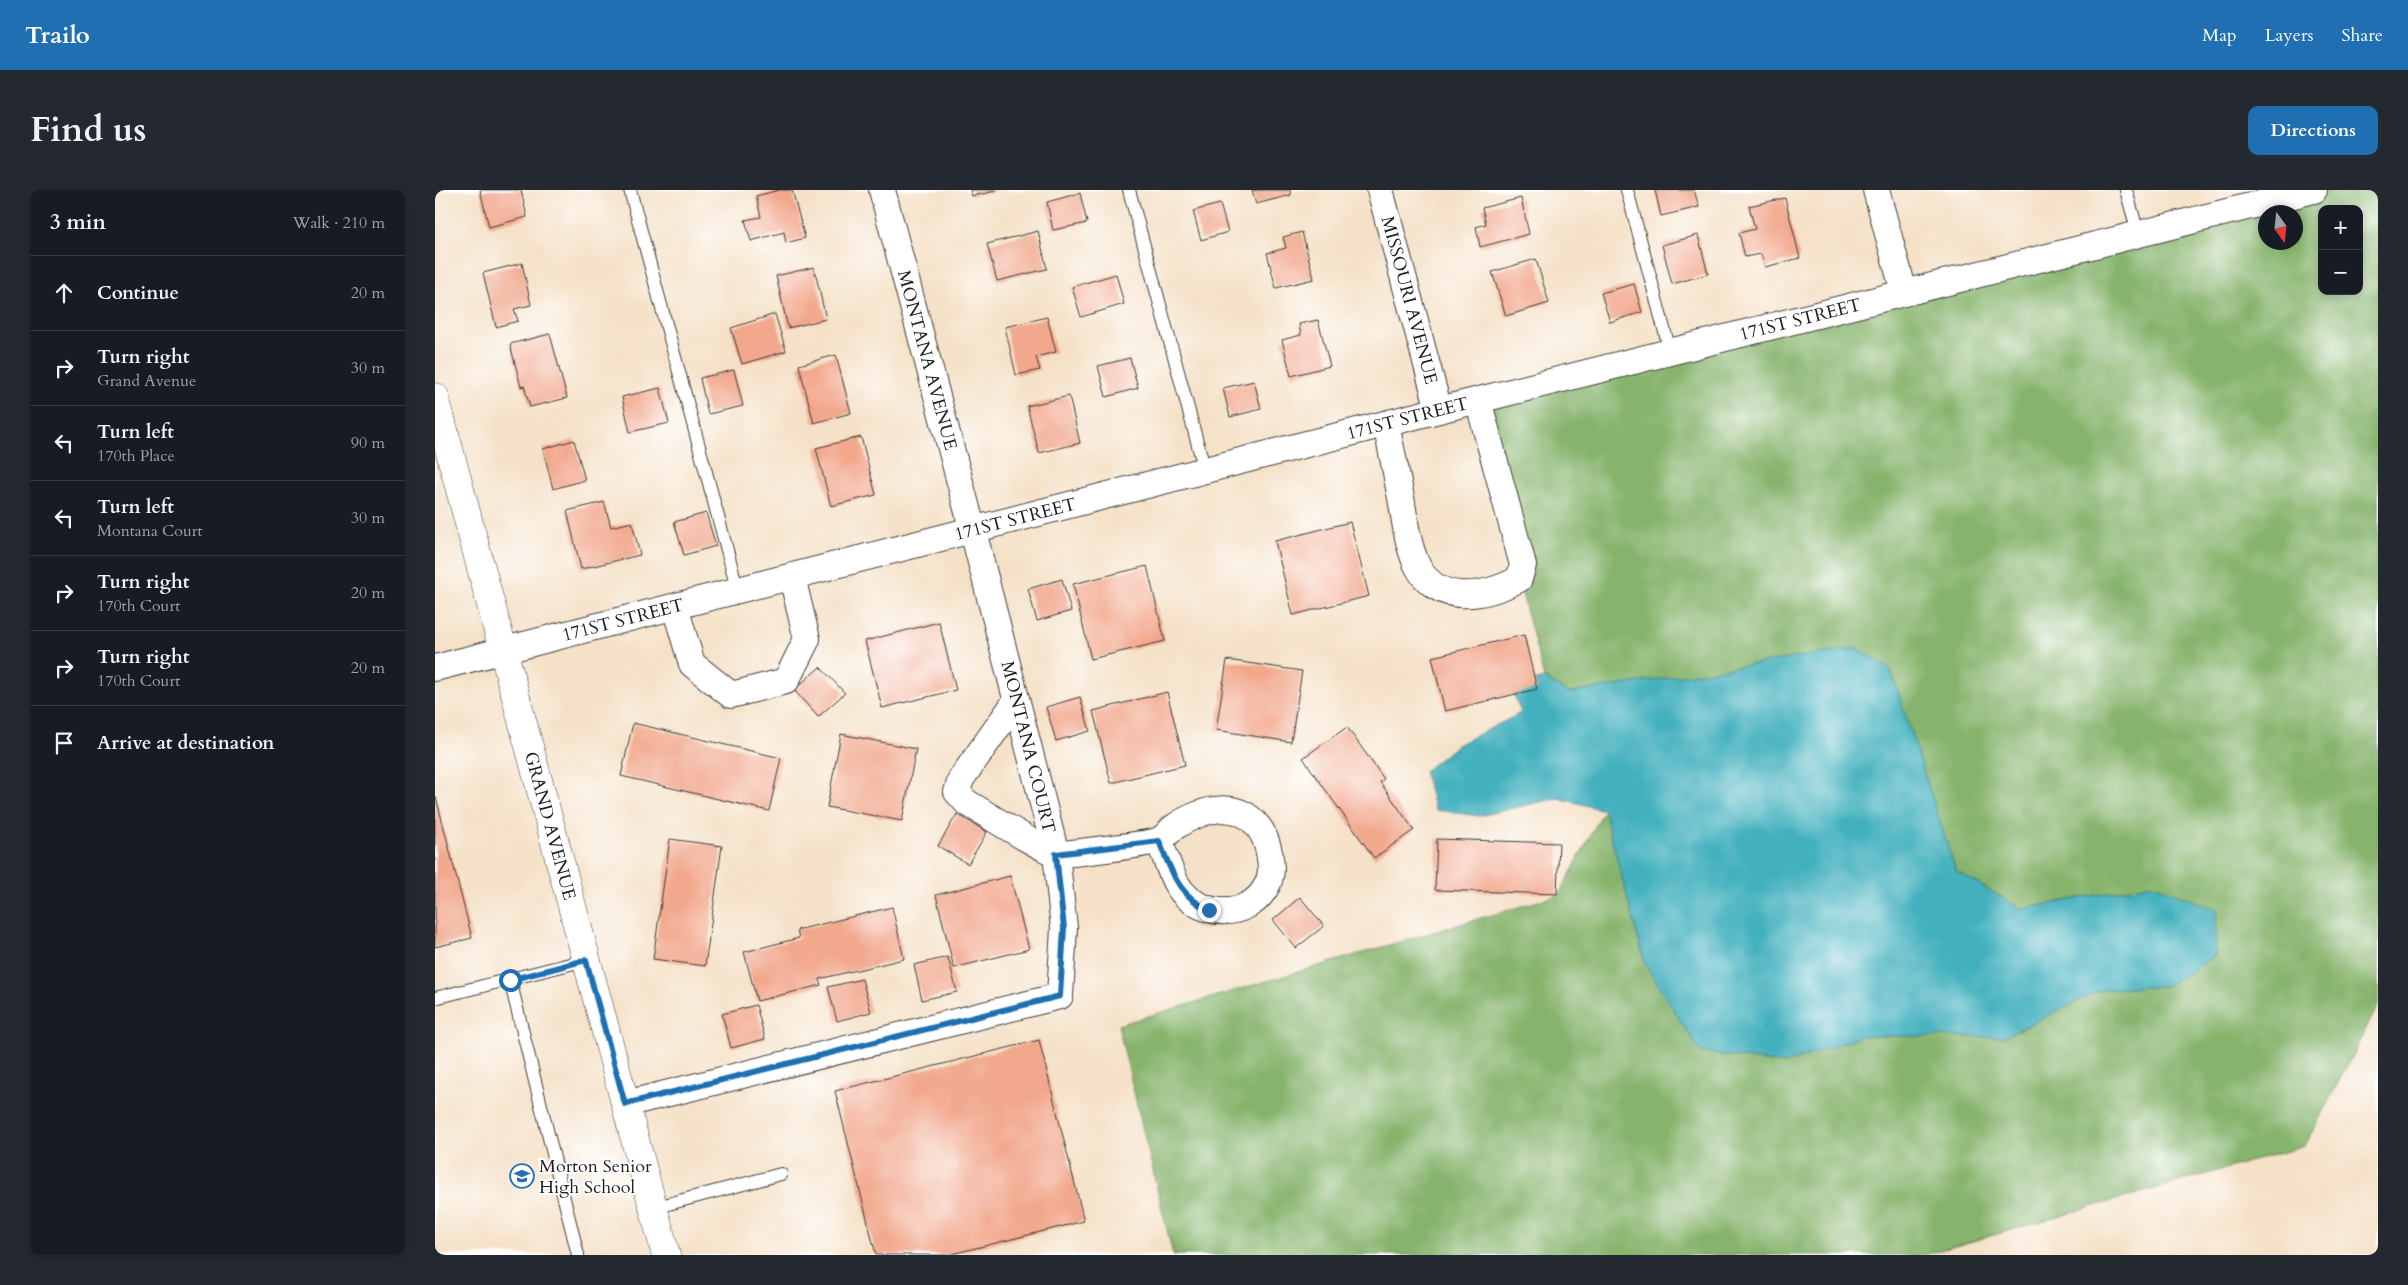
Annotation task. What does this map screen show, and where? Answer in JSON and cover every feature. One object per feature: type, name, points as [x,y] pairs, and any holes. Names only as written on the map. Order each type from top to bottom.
[{"type":"street","name":"MONTANA AVENUE","points":[[882,190],[973,531]]},
{"type":"street","name":"MISSOURI AVENUE","points":[[1379,190],[1439,410]]},
{"type":"street","points":[[1876,190],[1904,292]]},
{"type":"street","name":"171ST STREET","points":[[435,668],[1670,351],[2314,190]]},
{"type":"street","name":"GRAND AVENUE","points":[[435,397],[666,1255]]},
{"type":"street","points":[[1386,424],[1410,545],[1417,565],[1429,580],[1444,590],[1464,595],[1492,591],[1519,579],[1523,565],[1478,400]]},
{"type":"street","name":"MONTANA COURT","points":[[625,1104],[1060,996],[1064,928],[1056,854],[973,531]]},
{"type":"street","points":[[675,607],[692,664],[731,695],[786,680],[791,672],[807,639],[791,577]]},
{"type":"street","points":[[1017,701],[961,779],[957,792],[974,806],[1056,854],[1159,841],[1175,826],[1197,815],[1220,809],[1245,813],[1259,828],[1270,850],[1271,874],[1263,894],[1248,905],[1229,912],[1209,910],[1192,902],[1177,884],[1159,841]]},
{"type":"lane","points":[[630,190],[738,591]]},
{"type":"lane","points":[[1129,190],[1205,471]]},
{"type":"lane","points":[[1627,190],[1670,351]]},
{"type":"lane","points":[[2127,190],[2138,234]]},
{"type":"lane","points":[[435,998],[586,960]]},
{"type":"lane","points":[[510,980],[578,1255]]},
{"type":"lane","points":[[653,1208],[781,1174]]},
{"type":"green space","points":[[2314,190],[2378,190],[2378,1006],[2305,1146],[1924,1255],[1173,1255],[1118,1025],[1559,895],[1604,810],[1544,678],[1472,402]]},
{"type":"water","points":[[1857,648],[1891,670],[1956,871],[2022,909],[2153,884],[2217,910],[2215,956],[2167,986],[2101,990],[2004,1037],[1862,1036],[1785,1064],[1700,1052],[1645,964],[1604,810],[1558,798],[1479,816],[1435,810],[1424,771],[1459,744],[1521,713],[1511,687],[1544,678],[1569,693]]},
{"type":"building","points":[[480,190],[521,190],[527,217],[489,227]]},
{"type":"building","points":[[779,190],[792,190],[805,238],[786,243],[784,232],[751,241],[745,220],[761,217],[756,196]]},
{"type":"building","points":[[970,190],[996,190],[996,191],[972,196]]},
{"type":"building","points":[[1252,190],[1290,190],[1291,195],[1256,204]]},
{"type":"building","points":[[1655,190],[1694,190],[1699,207],[1661,216]]},
{"type":"building","points":[[1080,193],[1087,223],[1053,230],[1047,202]]},
{"type":"building","points":[[1521,198],[1529,234],[1480,247],[1476,227],[1486,224],[1482,208]]},
{"type":"building","points":[[1785,198],[1800,258],[1765,267],[1761,254],[1745,257],[1739,233],[1755,229],[1749,206]]},
{"type":"building","points":[[1220,204],[1228,232],[1201,240],[1193,211]]},
{"type":"building","points":[[1038,231],[1047,269],[997,281],[987,244]]},
{"type":"building","points":[[1302,232],[1314,279],[1276,288],[1267,253],[1286,248],[1283,237]]},
{"type":"building","points":[[1698,235],[1708,274],[1672,284],[1662,245]]},
{"type":"building","points":[[1536,259],[1549,303],[1506,316],[1492,272]]},
{"type":"building","points":[[522,263],[531,305],[514,309],[518,321],[496,327],[483,273]]},
{"type":"building","points":[[814,267],[826,319],[788,328],[776,276]]},
{"type":"building","points":[[1116,274],[1124,304],[1081,317],[1072,287]]},
{"type":"building","points":[[1634,284],[1642,312],[1610,322],[1601,293]]},
{"type":"building","points":[[775,314],[786,351],[742,364],[731,328]]},
{"type":"building","points":[[1047,317],[1056,352],[1036,357],[1040,370],[1016,375],[1005,327]]},
{"type":"building","points":[[1318,320],[1330,366],[1291,376],[1282,340],[1301,335],[1299,324]]},
{"type":"building","points":[[550,334],[567,398],[530,407],[524,386],[521,387],[510,344]]},
{"type":"building","points":[[836,355],[851,413],[814,423],[799,365]]},
{"type":"building","points":[[1130,358],[1138,388],[1106,397],[1098,366]]},
{"type":"building","points":[[734,370],[743,406],[708,414],[700,378]]},
{"type":"building","points":[[1254,381],[1261,409],[1230,417],[1223,388]]},
{"type":"building","points":[[660,388],[669,423],[630,432],[622,397]]},
{"type":"building","points":[[1069,396],[1080,443],[1039,453],[1027,406]]},
{"type":"building","points":[[861,437],[876,495],[831,506],[816,448]]},
{"type":"building","points":[[574,440],[585,480],[553,489],[543,449]]},
{"type":"building","points":[[604,502],[611,527],[632,522],[640,555],[581,569],[567,511]]},
{"type":"building","points":[[706,513],[716,546],[684,555],[674,522]]},
{"type":"building","points":[[1350,522],[1369,596],[1293,615],[1275,541]]},
{"type":"building","points":[[1147,566],[1165,641],[1091,659],[1073,584]]},
{"type":"building","points":[[1062,579],[1071,611],[1037,621],[1028,589]]},
{"type":"building","points":[[939,622],[956,690],[882,708],[865,641]]},
{"type":"building","points":[[1524,635],[1537,689],[1445,711],[1432,657]]},
{"type":"building","points":[[1227,660],[1302,671],[1291,742],[1216,730]]},
{"type":"building","points":[[820,667],[845,693],[818,717],[794,690]]},
{"type":"building","points":[[1167,692],[1185,765],[1111,783],[1093,711]]},
{"type":"building","points":[[1080,697],[1090,731],[1056,741],[1046,707]]},
{"type":"building","points":[[633,723],[781,758],[769,811],[621,776]]},
{"type":"building","points":[[1347,727],[1384,779],[1380,782],[1414,830],[1374,858],[1303,758]]},
{"type":"building","points":[[841,734],[916,749],[902,821],[827,807]]},
{"type":"building","points":[[435,798],[472,938],[435,947]]},
{"type":"building","points":[[957,814],[987,832],[968,864],[938,846]]},
{"type":"building","points":[[670,839],[722,846],[705,966],[653,959]]},
{"type":"building","points":[[1437,839],[1559,843],[1557,894],[1435,890]]},
{"type":"building","points":[[1010,876],[1029,949],[954,968],[936,895]]},
{"type":"building","points":[[1300,897],[1324,926],[1296,948],[1273,920]]},
{"type":"building","points":[[892,907],[904,959],[819,979],[821,985],[757,1001],[744,952],[799,938],[797,930]]},
{"type":"building","points":[[948,957],[957,992],[922,1000],[914,965]]},
{"type":"building","points":[[862,979],[871,1012],[837,1021],[828,987]]},
{"type":"building","points":[[756,1005],[765,1039],[731,1048],[722,1014]]},
{"type":"building","points":[[1039,1040],[1084,1221],[948,1255],[876,1255],[835,1091]]},
{"type":"place","name":"Morton Senior High School","points":[[522,1176]]},
{"type":"route","points":[[510,980],[586,960],[625,1104],[1060,996],[1064,928],[1056,854],[1159,841],[1177,884],[1192,902],[1209,910]]}]
